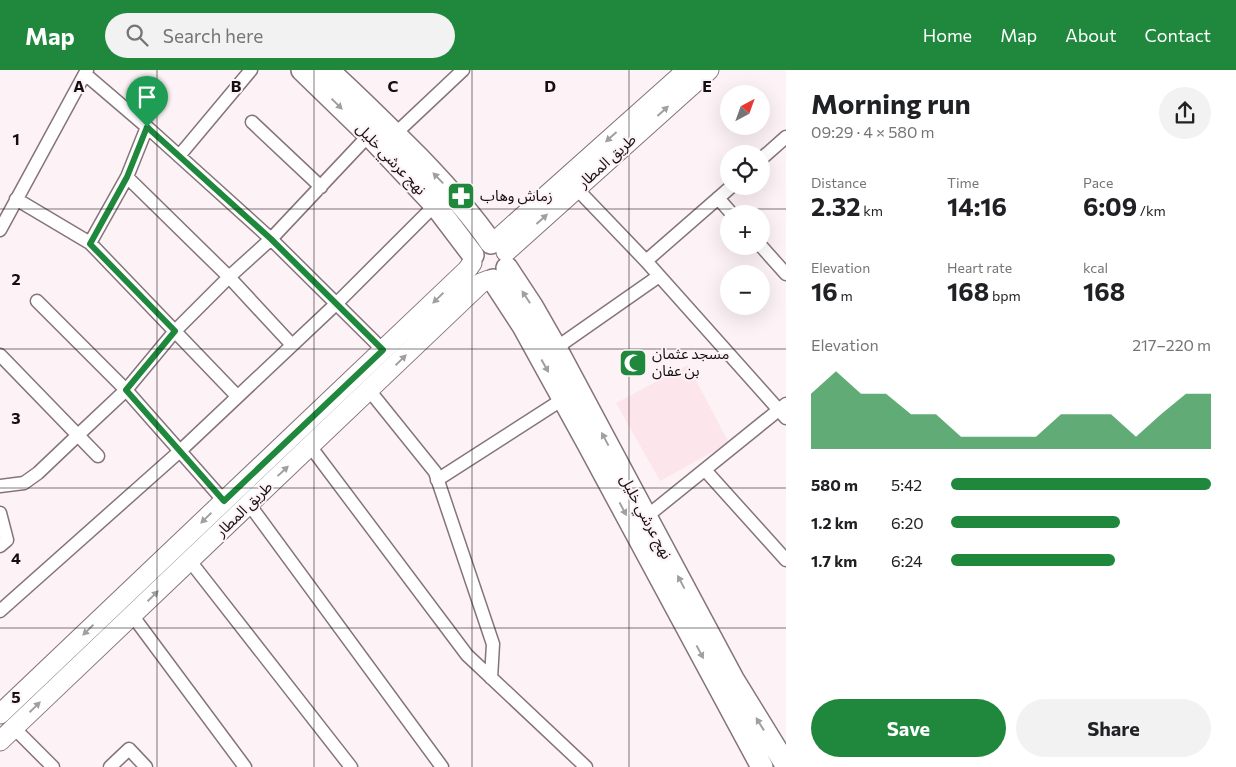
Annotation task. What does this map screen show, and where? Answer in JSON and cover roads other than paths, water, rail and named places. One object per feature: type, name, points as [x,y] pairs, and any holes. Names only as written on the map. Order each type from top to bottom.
[{"type":"highway","name":"نهج عرشي خليل","points":[[302,70],[369,135],[436,205],[472,259],[476,273],[482,278],[496,261]]},
{"type":"highway","name":"نهج عرشي خليل","points":[[328,70],[394,134],[475,219],[496,261],[523,326],[762,767]]},
{"type":"highway","points":[[472,259],[480,246],[496,261]]},
{"type":"highway","name":"نهج عرشي خليل","points":[[496,261],[532,306],[733,679],[784,759]]},
{"type":"main road","name":"طريق المطار","points":[[0,741],[481,283],[496,261],[571,183],[687,70]]},
{"type":"main road","name":"طريق المطار","points":[[571,183],[710,70]]},
{"type":"main road","name":"طريق المطار","points":[[0,714],[467,270],[472,259]]},
{"type":"street","points":[[179,156],[250,70]]},
{"type":"street","points":[[394,134],[463,70]]},
{"type":"street","points":[[0,230],[86,72],[271,239],[383,350]]},
{"type":"street","points":[[252,122],[321,187]]},
{"type":"street","points":[[90,244],[127,177],[147,127]]},
{"type":"street","points":[[0,486],[24,483],[38,473],[126,390],[175,331],[229,277],[271,239],[369,135]]},
{"type":"street","points":[[770,152],[786,137]]},
{"type":"street","points":[[127,177],[229,277],[292,345]]},
{"type":"street","points":[[571,183],[646,261],[784,411],[646,517]]},
{"type":"street","points":[[646,261],[722,195]]},
{"type":"street","points":[[718,198],[724,205]]},
{"type":"street","points":[[16,199],[90,244],[238,396]]},
{"type":"street","points":[[0,611],[180,451],[337,303],[436,205]]},
{"type":"street","points":[[769,255],[786,274]]},
{"type":"street","points":[[556,348],[659,276]]},
{"type":"street","points":[[36,301],[126,390],[224,501]]},
{"type":"street","points":[[0,354],[98,456]]},
{"type":"street","points":[[369,390],[435,472],[493,644],[491,678]]},
{"type":"street","points":[[437,480],[563,399]]},
{"type":"street","points":[[310,446],[468,655],[586,767]]},
{"type":"street","points":[[705,470],[786,560]]},
{"type":"street","points":[[249,504],[442,767]]},
{"type":"street","points":[[0,513],[7,540],[0,546]]},
{"type":"street","points":[[190,561],[351,767]]},
{"type":"street","points":[[132,615],[243,766]]},
{"type":"street","points":[[14,728],[52,767]]},
{"type":"street","points":[[110,767],[129,749],[146,767]]},
{"type":"place","name":"زماش وهاب","points":[[461,196]]},
{"type":"place","name":"مسجد عثمان بن عفان","points":[[633,363]]}]
